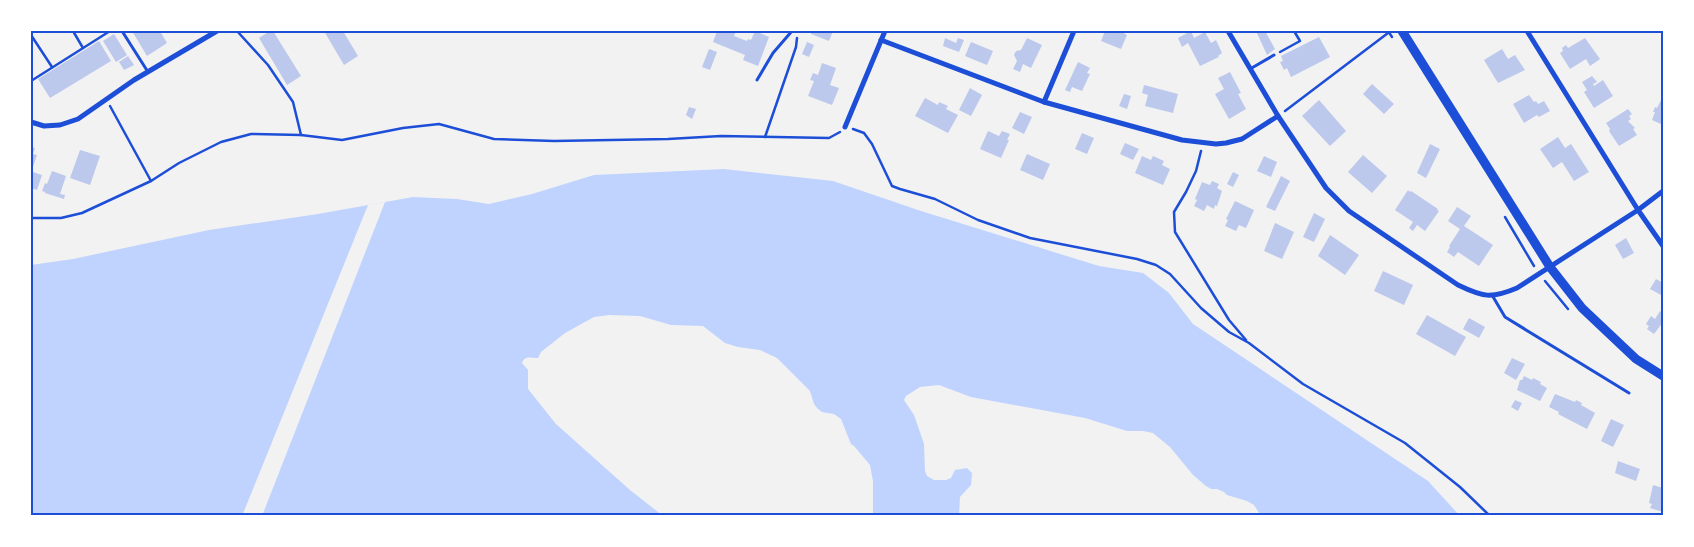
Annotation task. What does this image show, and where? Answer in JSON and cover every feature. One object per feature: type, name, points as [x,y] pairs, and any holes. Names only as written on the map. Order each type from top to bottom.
[{"type":"main road","points":[[1402,31],[1550,267],[1582,308],[1636,359],[1663,376]]},
{"type":"street","points":[[845,127],[885,31]]},
{"type":"street","points":[[1044,102],[1074,31]]},
{"type":"street","points":[[1527,31],[1638,210],[1663,246]]},
{"type":"street","points":[[31,122],[44,126],[60,126],[78,119],[214,32]]},
{"type":"street","points":[[1229,32],[1278,116],[1326,188],[1349,211],[1458,285],[1473,292],[1485,296],[1500,296],[1517,288],[1638,210],[1663,191]]},
{"type":"street","points":[[881,40],[1044,102],[1182,140],[1226,143],[1242,139],[1278,116]]},
{"type":"lane","points":[[122,31],[149,72]]},
{"type":"lane","points":[[757,80],[773,53],[792,31]]},
{"type":"lane","points":[[1250,70],[1274,55]]},
{"type":"lane","points":[[1492,295],[1505,317],[1629,393]]},
{"type":"path","points":[[73,31],[83,48]]},
{"type":"path","points":[[31,81],[110,31]]},
{"type":"path","points":[[237,31],[268,65],[293,102],[301,136]]},
{"type":"path","points":[[764,137],[796,47],[798,31]]},
{"type":"path","points":[[1274,55],[1300,41],[1294,31]]},
{"type":"path","points":[[1278,116],[1390,31]]},
{"type":"path","points":[[31,35],[52,67]]},
{"type":"path","points":[[105,100],[112,108],[151,181]]},
{"type":"path","points":[[31,218],[61,218],[82,214],[151,181],[179,163],[221,142],[251,134],[342,140],[403,128],[439,124],[494,139],[554,141],[721,136],[829,138],[839,134],[845,127],[864,133],[872,144],[892,186],[913,194],[935,199],[978,220],[1030,238],[1137,259],[1156,265],[1170,274],[1187,295],[1213,320],[1249,343],[1303,384],[1405,443],[1460,487],[1490,516]]},
{"type":"path","points":[[1202,142],[1200,160],[1196,171],[1174,212],[1176,232],[1229,320],[1249,343]]},
{"type":"water","points":[[724,169],[833,181],[921,211],[1099,266],[1143,273],[1169,293],[1193,324],[1428,481],[1460,516],[1261,516],[1254,505],[1247,501],[1206,486],[1193,475],[1170,447],[1153,433],[1127,431],[1085,418],[971,397],[939,385],[920,387],[906,396],[904,400],[914,415],[924,444],[925,471],[927,476],[934,480],[946,480],[951,478],[955,470],[967,468],[972,473],[971,485],[960,497],[959,516],[873,516],[873,481],[870,465],[851,444],[841,419],[834,414],[822,412],[818,409],[814,404],[810,391],[777,358],[760,350],[725,343],[703,326],[671,325],[640,316],[609,315],[594,317],[565,333],[541,352],[538,358],[525,359],[522,363],[528,370],[528,389],[556,424],[630,490],[663,516],[487,516],[483,513],[481,516],[31,516],[31,265],[73,259],[209,230],[318,214],[413,197],[457,199],[489,204],[532,194],[594,175]]},
{"type":"pier","points":[[385,202],[262,516],[242,516],[368,205]]},
{"type":"building","points":[[132,31],[160,31],[167,43],[147,56]]},
{"type":"building","points":[[273,31],[301,76],[287,85],[259,38]]},
{"type":"building","points":[[324,31],[343,31],[358,56],[344,65]]},
{"type":"building","points":[[717,31],[736,31],[734,36],[747,41],[748,39],[751,40],[755,31],[769,37],[758,66],[743,60],[745,55],[713,42]]},
{"type":"building","points":[[812,31],[833,31],[829,41],[811,34]]},
{"type":"building","points":[[1105,31],[1120,31],[1127,35],[1121,49],[1101,41]]},
{"type":"building","points":[[1191,31],[1194,38],[1205,32],[1211,43],[1216,40],[1222,53],[1219,57],[1200,66],[1188,43],[1182,47],[1178,38]]},
{"type":"building","points":[[1256,31],[1265,31],[1275,49],[1267,55]]},
{"type":"building","points":[[114,34],[127,55],[116,62],[103,41]]},
{"type":"building","points":[[1319,37],[1330,57],[1291,77],[1287,68],[1284,70],[1280,62],[1283,61],[1281,56]]},
{"type":"building","points":[[945,38],[956,43],[958,38],[964,40],[959,52],[943,46]]},
{"type":"building","points":[[1027,38],[1042,45],[1031,68],[1023,64],[1020,72],[1013,69],[1017,61],[1014,55],[1016,51],[1021,50]]},
{"type":"building","points":[[1585,38],[1600,59],[1590,66],[1586,59],[1570,69],[1560,53],[1563,51],[1562,48],[1566,45],[1568,48]]},
{"type":"building","points":[[99,41],[111,61],[50,98],[38,79]]},
{"type":"building","points":[[807,42],[814,45],[809,57],[802,54]]},
{"type":"building","points":[[971,42],[993,51],[987,65],[965,56]]},
{"type":"building","points":[[709,49],[717,52],[710,70],[702,67]]},
{"type":"building","points":[[1502,49],[1508,59],[1515,55],[1525,70],[1498,83],[1484,60]]},
{"type":"building","points":[[128,56],[134,65],[124,70],[119,62]]},
{"type":"building","points":[[1078,62],[1090,68],[1087,73],[1090,74],[1082,91],[1072,87],[1070,92],[1065,90]]},
{"type":"building","points":[[822,63],[836,68],[830,85],[839,88],[832,105],[808,96],[814,81],[810,80],[813,73],[818,75]]},
{"type":"building","points":[[1230,72],[1241,93],[1238,94],[1246,109],[1229,119],[1215,94],[1224,89],[1218,78]]},
{"type":"building","points":[[1592,76],[1597,82],[1593,84],[1594,86],[1603,80],[1613,96],[1594,108],[1584,92],[1587,90],[1582,82]]},
{"type":"building","points":[[1372,84],[1394,104],[1384,114],[1363,94]]},
{"type":"building","points":[[1144,85],[1178,94],[1173,113],[1145,106],[1148,95],[1142,93]]},
{"type":"building","points":[[970,88],[982,95],[971,116],[959,110]]},
{"type":"building","points":[[1124,94],[1131,96],[1127,109],[1119,106]]},
{"type":"building","points":[[1529,95],[1538,104],[1544,101],[1550,111],[1539,117],[1537,115],[1524,123],[1513,104]]},
{"type":"building","points":[[925,98],[938,105],[939,102],[948,106],[946,109],[958,115],[948,133],[915,116]]},
{"type":"building","points":[[1319,100],[1346,131],[1330,146],[1302,116]]},
{"type":"building","points":[[1661,100],[1663,100],[1663,125],[1652,120],[1655,107],[1657,108]]},
{"type":"building","points":[[689,107],[696,109],[692,119],[686,115]]},
{"type":"building","points":[[1628,109],[1632,114],[1629,116],[1631,119],[1628,121],[1635,128],[1633,129],[1637,135],[1619,146],[1606,123]]},
{"type":"building","points":[[1020,112],[1032,117],[1024,134],[1012,128]]},
{"type":"building","points":[[988,131],[999,136],[1002,131],[1010,134],[1001,158],[980,149]]},
{"type":"building","points":[[1082,133],[1094,138],[1087,154],[1075,149]]},
{"type":"building","points":[[1558,137],[1565,148],[1571,144],[1589,172],[1574,181],[1562,162],[1553,168],[1540,149]]},
{"type":"building","points":[[1125,143],[1139,149],[1133,160],[1120,154]]},
{"type":"building","points":[[1430,144],[1440,149],[1426,178],[1417,173]]},
{"type":"building","points":[[31,147],[35,148],[33,154],[37,155],[32,170]]},
{"type":"building","points":[[80,150],[100,156],[90,185],[70,178]]},
{"type":"building","points":[[1027,154],[1050,164],[1043,180],[1020,170]]},
{"type":"building","points":[[1363,155],[1387,176],[1372,193],[1348,172]]},
{"type":"building","points":[[1142,156],[1151,160],[1153,156],[1164,161],[1162,165],[1170,169],[1163,185],[1135,173]]},
{"type":"building","points":[[1264,156],[1277,162],[1271,177],[1257,171]]},
{"type":"building","points":[[52,171],[66,176],[60,194],[65,195],[64,199],[42,191]]},
{"type":"building","points":[[33,172],[42,175],[37,190],[31,188]]},
{"type":"building","points":[[1233,172],[1239,175],[1233,187],[1227,184]]},
{"type":"building","points":[[1281,176],[1290,181],[1275,211],[1266,207]]},
{"type":"building","points":[[1212,181],[1219,184],[1217,188],[1222,191],[1217,206],[1215,205],[1214,209],[1207,205],[1204,211],[1194,206],[1197,200],[1195,199],[1202,182],[1210,185]]},
{"type":"building","points":[[1408,190],[1439,211],[1425,231],[1417,225],[1413,231],[1409,228],[1413,222],[1395,210]]},
{"type":"building","points":[[1235,201],[1254,210],[1246,228],[1239,225],[1236,231],[1225,226],[1228,220],[1226,219]]},
{"type":"building","points":[[1457,207],[1471,216],[1464,226],[1493,245],[1479,266],[1458,252],[1454,257],[1447,252],[1460,229],[1448,221]]},
{"type":"building","points":[[1314,213],[1325,219],[1314,242],[1303,237]]},
{"type":"building","points":[[1275,223],[1294,232],[1282,259],[1264,251]]},
{"type":"building","points":[[1330,235],[1359,255],[1345,275],[1318,256]]},
{"type":"building","points":[[1626,238],[1634,253],[1623,259],[1615,245]]},
{"type":"building","points":[[1383,271],[1413,285],[1404,305],[1374,291]]},
{"type":"building","points":[[1656,279],[1663,283],[1663,296],[1650,289]]},
{"type":"building","points":[[1660,311],[1663,313],[1663,322],[1654,334],[1647,329],[1649,326],[1646,324],[1651,316],[1655,319]]},
{"type":"building","points":[[1427,315],[1466,337],[1455,356],[1416,334]]},
{"type":"building","points":[[1469,318],[1485,327],[1479,338],[1463,329]]},
{"type":"building","points":[[1512,358],[1525,364],[1516,380],[1504,373]]},
{"type":"building","points":[[1524,376],[1541,382],[1540,384],[1547,388],[1540,401],[1517,390],[1520,380]]},
{"type":"building","points":[[1555,394],[1575,402],[1576,400],[1595,413],[1587,429],[1558,414],[1559,412],[1549,407]]},
{"type":"building","points":[[1515,400],[1522,403],[1518,411],[1511,407]]},
{"type":"building","points":[[1611,419],[1624,425],[1613,447],[1601,441]]},
{"type":"building","points":[[1618,461],[1640,469],[1636,481],[1615,473]]},
{"type":"building","points":[[1653,485],[1663,488],[1663,512],[1650,508],[1652,504],[1649,503]]}]
